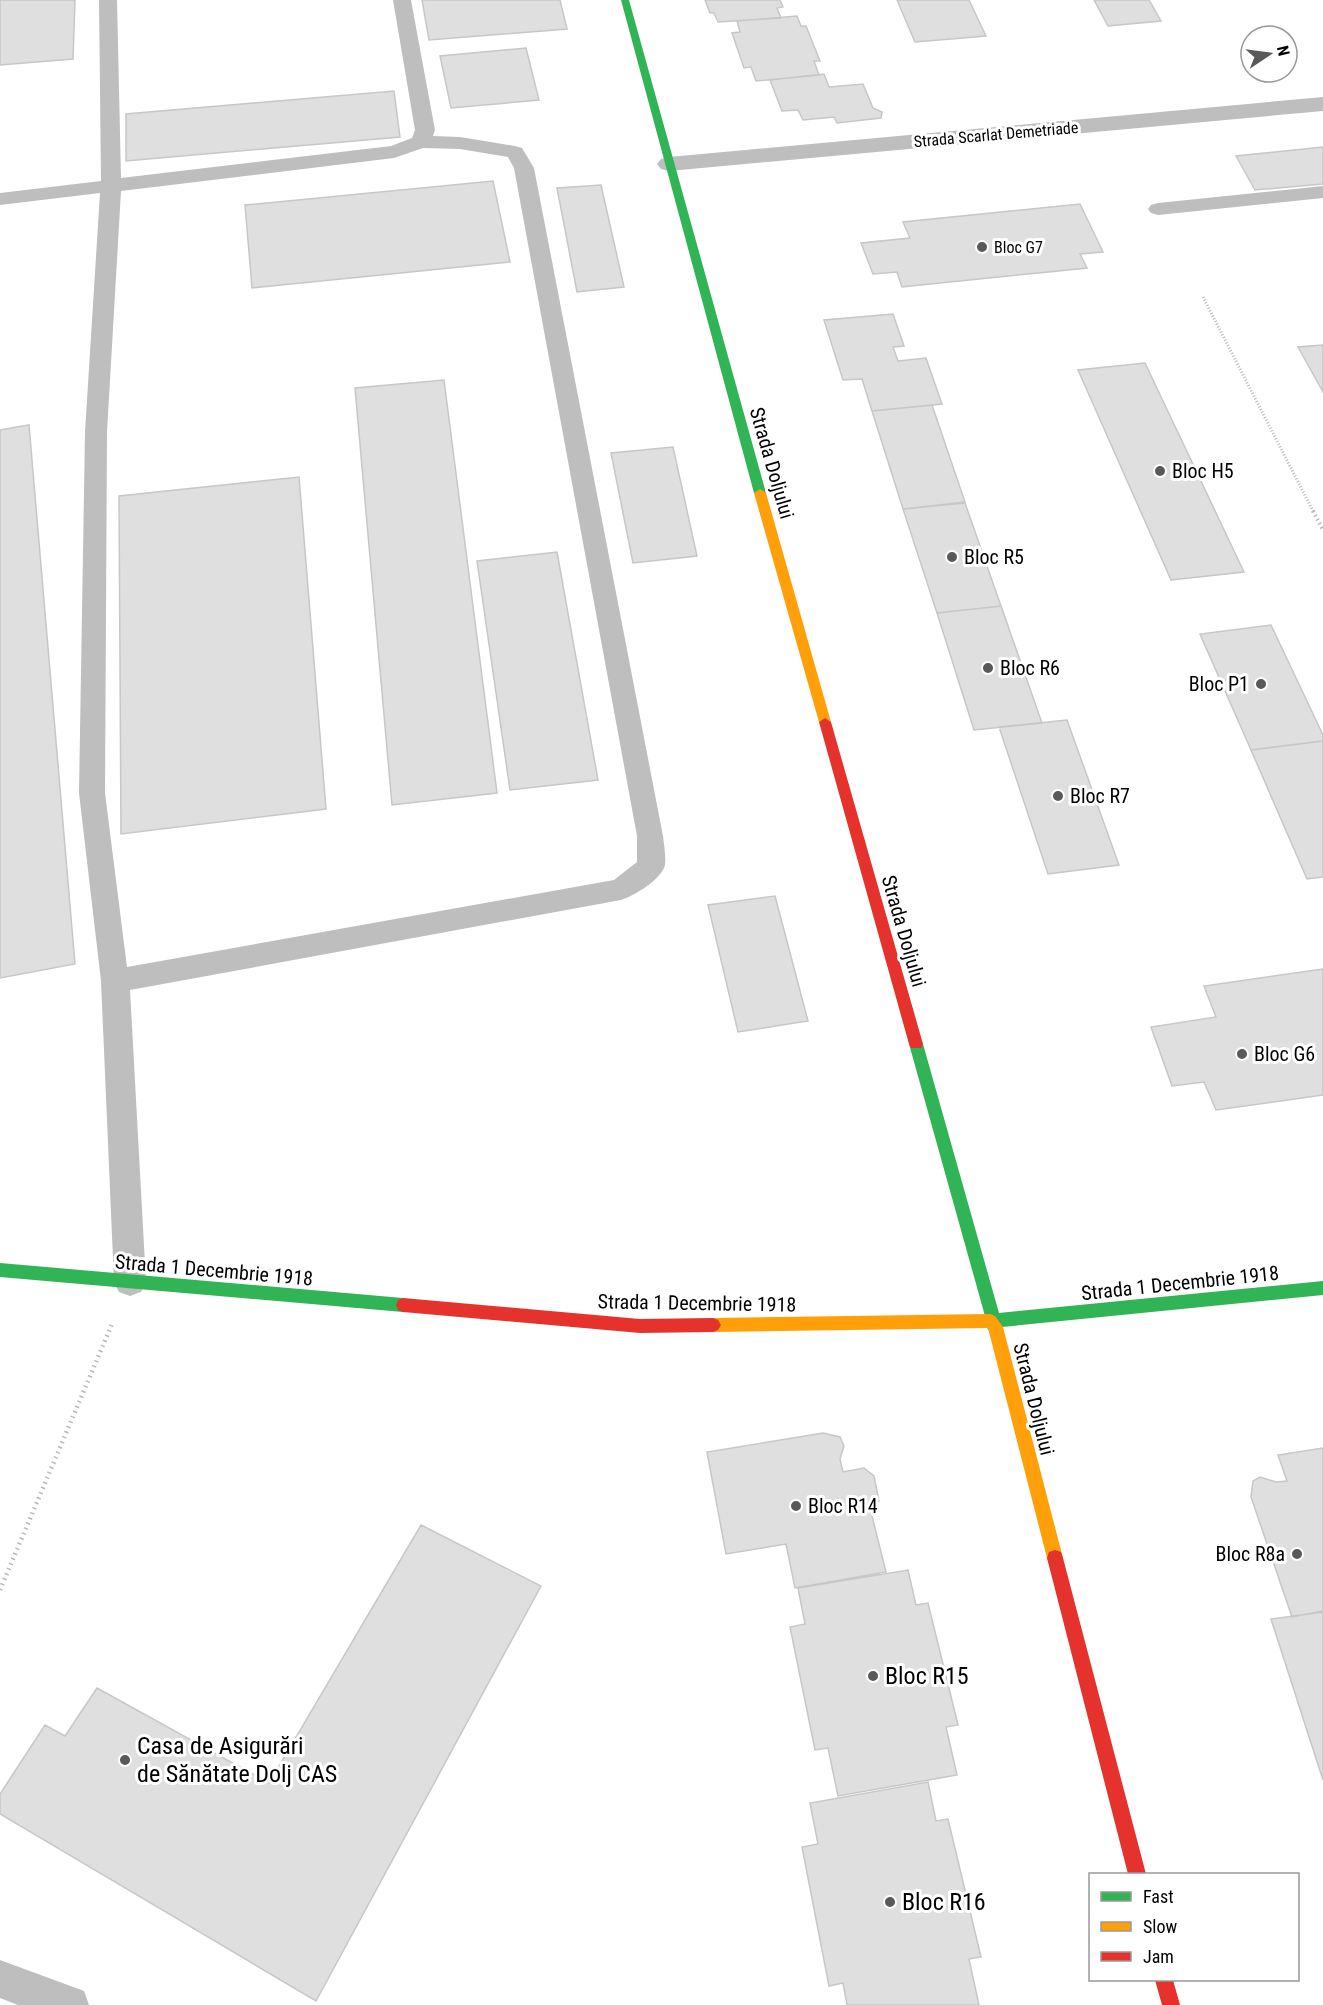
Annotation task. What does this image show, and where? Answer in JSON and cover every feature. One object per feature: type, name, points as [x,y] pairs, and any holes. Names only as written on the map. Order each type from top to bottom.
[{"type":"street","name":"Strada Doljului","points":[[625,0],[994,1321],[1136,1873]]},
{"type":"street","name":"Strada Scarlat Demetriade","points":[[669,164],[1323,104]]},
{"type":"street","name":"Strada 1 Decembrie 1918","points":[[0,1270],[640,1326],[994,1321],[1323,1288]]},
{"type":"street","points":[[1164,1981],[1171,2005]]},
{"type":"lane","points":[[108,0],[111,184],[96,432],[92,793],[115,981],[130,1282]]},
{"type":"lane","points":[[402,0],[425,130],[421,142]]},
{"type":"lane","points":[[0,199],[394,152],[421,142],[460,143],[515,152],[524,168],[650,836],[651,866],[621,888],[115,981]]},
{"type":"lane","points":[[1158,209],[1323,192]]},
{"type":"lane","points":[[0,1978],[70,2005]]},
{"type":"path","points":[[1203,297],[1323,530]]},
{"type":"path","points":[[0,1590],[130,1282]]},
{"type":"building","points":[[0,0],[75,0],[73,59],[0,65]]},
{"type":"building","points":[[422,0],[560,0],[567,29],[429,40]]},
{"type":"building","points":[[705,0],[780,0],[783,7],[777,8],[781,18],[718,22],[714,13],[710,13]]},
{"type":"building","points":[[897,0],[969,0],[986,36],[915,42]]},
{"type":"building","points":[[1094,0],[1149,0],[1161,21],[1108,26]]},
{"type":"building","points":[[797,16],[801,26],[806,26],[820,61],[814,61],[819,75],[756,81],[751,67],[744,68],[732,33],[740,32],[737,21]]},
{"type":"building","points":[[526,48],[539,100],[451,108],[440,56]]},
{"type":"building","points":[[824,74],[829,87],[863,84],[873,108],[882,112],[881,118],[837,123],[834,117],[803,120],[798,110],[782,111],[770,80]]},
{"type":"building","points":[[394,91],[400,137],[126,161],[126,114]]},
{"type":"building","points":[[1323,147],[1323,184],[1255,190],[1236,156]]},
{"type":"building","points":[[493,181],[510,262],[252,288],[245,205]]},
{"type":"building","points":[[601,185],[624,287],[577,292],[557,188]]},
{"type":"building","name":"Bloc G7","points":[[1080,204],[1103,252],[1080,254],[1087,268],[902,287],[897,272],[873,274],[861,243],[910,238],[903,222]]},
{"type":"building","points":[[893,314],[904,346],[893,347],[898,361],[926,358],[942,404],[872,411],[862,379],[843,380],[824,320]]},
{"type":"building","points":[[1323,345],[1323,392],[1298,347]]},
{"type":"building","name":"Bloc H5","points":[[1145,363],[1244,572],[1171,580],[1078,370]]},
{"type":"building","points":[[444,380],[497,793],[392,805],[355,388]]},
{"type":"building","points":[[932,405],[965,502],[903,509],[872,411]]},
{"type":"building","points":[[29,425],[75,964],[0,978],[0,430]]},
{"type":"building","points":[[673,447],[697,556],[633,563],[611,453]]},
{"type":"building","points":[[299,477],[326,809],[121,834],[119,496]]},
{"type":"building","name":"Bloc R5","points":[[965,503],[1001,606],[937,613],[903,509]]},
{"type":"building","points":[[557,552],[598,780],[510,790],[477,561]]},
{"type":"building","name":"Bloc R6","points":[[1001,606],[1042,723],[974,730],[937,613]]},
{"type":"building","name":"Bloc P1","points":[[1271,625],[1323,735],[1323,741],[1251,750],[1200,634]]},
{"type":"building","name":"Bloc R7","points":[[1067,720],[1119,865],[1048,874],[999,727]]},
{"type":"building","points":[[1323,741],[1323,877],[1307,879],[1251,750]]},
{"type":"building","points":[[775,896],[808,1021],[738,1032],[708,905]]},
{"type":"building","name":"Bloc G6","points":[[1323,969],[1323,1095],[1216,1110],[1204,1082],[1172,1086],[1151,1027],[1216,1017],[1204,986]]},
{"type":"building","name":"Bloc R14","points":[[823,1433],[840,1437],[844,1446],[840,1459],[843,1472],[864,1468],[874,1476],[879,1501],[871,1512],[886,1572],[795,1588],[786,1544],[726,1554],[707,1452]]},
{"type":"building","name":"Bloc R8a","points":[[1323,1448],[1323,1611],[1292,1617],[1251,1497],[1253,1481],[1260,1477],[1276,1482],[1287,1481],[1278,1455]]},
{"type":"building","name":"Casa de Asigurări de Sănătate Dolj CAS","points":[[421,1525],[541,1586],[316,2001],[0,1814],[0,1794],[45,1725],[65,1736],[97,1688],[269,1783]]},
{"type":"building","name":"Bloc R15","points":[[908,1570],[916,1605],[928,1603],[958,1725],[946,1727],[957,1775],[838,1796],[828,1748],[815,1750],[790,1627],[805,1624],[798,1588]]},
{"type":"building","points":[[1323,1612],[1323,1780],[1271,1619]]},
{"type":"building","name":"Bloc R16","points":[[928,1782],[936,1821],[948,1819],[981,1957],[969,1959],[979,2005],[847,2005],[843,1983],[829,1986],[802,1847],[818,1844],[810,1803]]},
{"type":"traffic: fast","points":[[625,0],[760,493]]},
{"type":"traffic: fast","points":[[916,1044],[995,1327]]},
{"type":"traffic: fast","points":[[0,1270],[403,1305]]},
{"type":"traffic: fast","points":[[990,1321],[1323,1288]]},
{"type":"traffic: slow","points":[[760,493],[825,722]]},
{"type":"traffic: slow","points":[[713,1325],[990,1321]]},
{"type":"traffic: slow","points":[[995,1327],[1055,1558]]},
{"type":"traffic: jam","points":[[825,722],[916,1044]]},
{"type":"traffic: jam","points":[[403,1305],[640,1326],[713,1325]]},
{"type":"traffic: jam","points":[[1055,1558],[1137,1873]]},
{"type":"traffic: jam","points":[[1164,1981],[1171,2005]]},
{"type":"place","name":"Bloc G7","points":[[982,247]]},
{"type":"place","name":"Bloc H5","points":[[1160,471]]},
{"type":"place","name":"Bloc R5","points":[[952,557]]},
{"type":"place","name":"Bloc R6","points":[[988,668]]},
{"type":"place","name":"Bloc P1","points":[[1261,684]]},
{"type":"place","name":"Bloc R7","points":[[1058,796]]},
{"type":"place","name":"Bloc G6","points":[[1242,1054]]},
{"type":"place","name":"Bloc R14","points":[[796,1506]]},
{"type":"place","name":"Bloc R8a","points":[[1297,1554]]},
{"type":"place","name":"Bloc R15","points":[[873,1676]]},
{"type":"place","name":"Casa de Asigurări de Sănătate Dolj CAS","points":[[125,1760]]},
{"type":"place","name":"Bloc R16","points":[[890,1902]]}]
